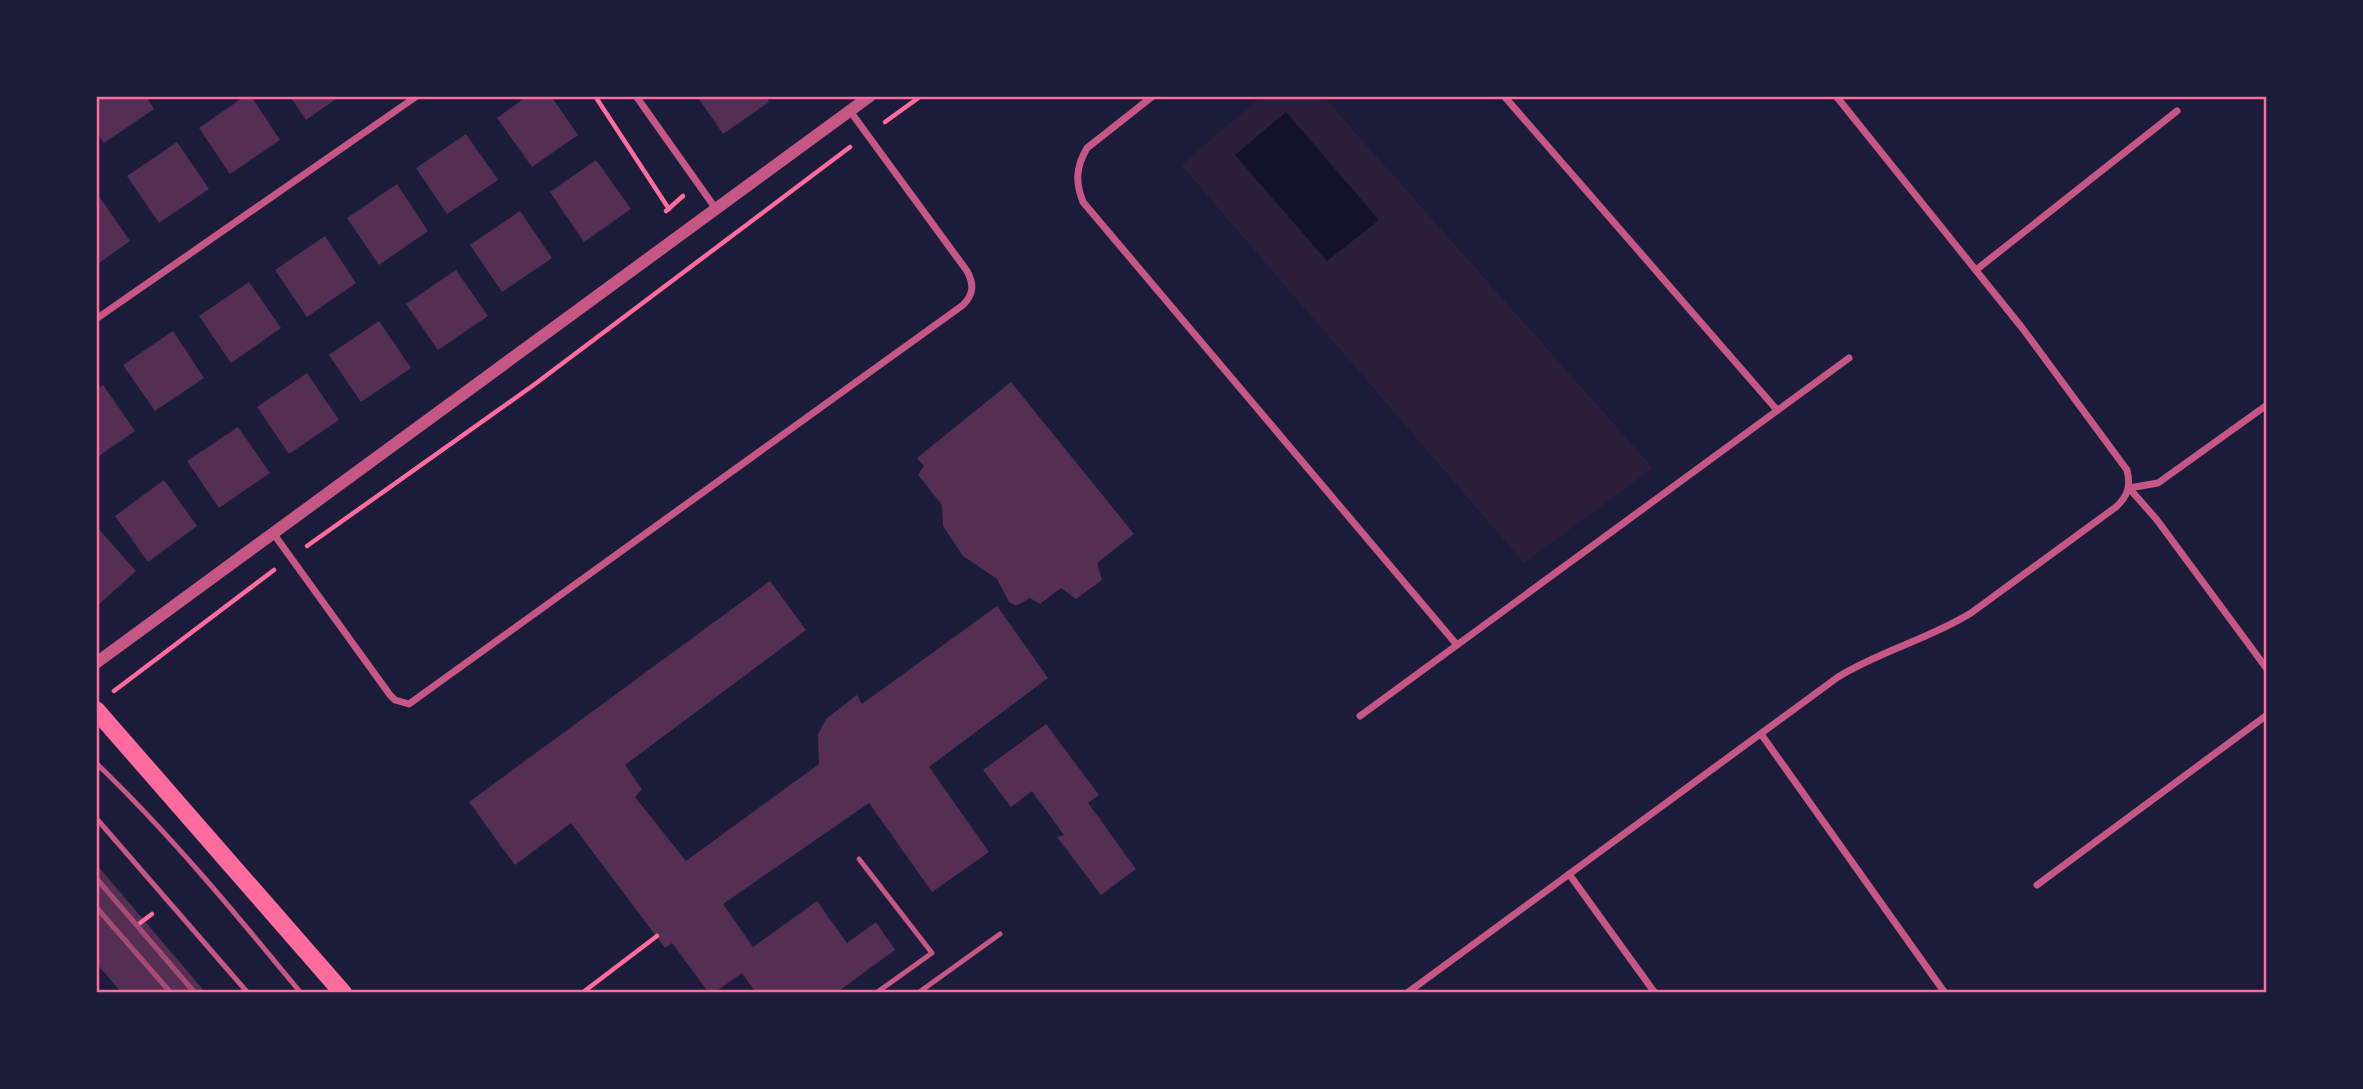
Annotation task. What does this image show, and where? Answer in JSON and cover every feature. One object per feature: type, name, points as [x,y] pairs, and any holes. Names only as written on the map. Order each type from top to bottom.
[{"type":"main road","points":[[102,703],[343,993]]},
{"type":"street","points":[[96,319],[417,96]]},
{"type":"street","points":[[636,96],[716,209]]},
{"type":"street","points":[[96,663],[870,96]]},
{"type":"street","points":[[1153,96],[1087,148],[1077,173],[1077,188],[1083,202],[1457,645]]},
{"type":"street","points":[[1504,96],[1777,411]]},
{"type":"street","points":[[1407,993],[1854,667],[1952,625],[2116,508],[2126,495],[2129,488],[2127,470],[2057,373],[1836,96]]},
{"type":"street","points":[[273,533],[390,695],[395,701],[409,704],[963,305],[970,298],[973,289],[967,271],[850,111]]},
{"type":"street","points":[[1976,270],[2177,111]]},
{"type":"street","points":[[1360,716],[1849,358]]},
{"type":"street","points":[[2129,488],[2158,484],[2267,405]]},
{"type":"street","points":[[2129,488],[2157,520],[2267,669]]},
{"type":"street","points":[[2037,885],[2267,715]]},
{"type":"street","points":[[1761,734],[1945,993]]},
{"type":"street","points":[[1569,874],[1654,993]]},
{"type":"lane","points":[[96,763],[137,803],[192,864],[301,993]]},
{"type":"lane","points":[[96,818],[248,993]]},
{"type":"lane","points":[[859,859],[932,953],[876,993]]},
{"type":"lane","points":[[918,993],[1000,934]]},
{"type":"path","points":[[595,96],[669,209]]},
{"type":"path","points":[[102,703],[290,557],[535,384],[922,96]]},
{"type":"path","points":[[582,993],[657,936]]},
{"type":"shaded area","points":[[1262,96],[1323,96],[1653,468],[1524,563],[1181,165]]},
{"type":"shaded area","points":[[1286,112],[1379,220],[1327,261],[1235,155]]},
{"type":"building","points":[[96,96],[146,96],[154,109],[104,143],[96,132]]},
{"type":"building","points":[[245,96],[251,96],[280,140],[230,174],[199,128]]},
{"type":"building","points":[[290,96],[340,96],[306,120]]},
{"type":"building","points":[[527,96],[551,96],[578,135],[532,167],[497,118]]},
{"type":"building","points":[[697,96],[766,96],[769,102],[723,134]]},
{"type":"building","points":[[466,134],[498,180],[447,214],[416,168]]},
{"type":"building","points":[[177,142],[209,189],[159,223],[127,176]]},
{"type":"building","points":[[596,160],[631,209],[584,242],[550,192]]},
{"type":"building","points":[[397,184],[428,231],[379,265],[347,218]]},
{"type":"building","points":[[96,192],[130,241],[96,265]]},
{"type":"building","points":[[520,211],[552,258],[502,292],[470,245]]},
{"type":"building","points":[[325,236],[356,283],[307,317],[275,270]]},
{"type":"building","points":[[456,270],[488,316],[438,350],[406,304]]},
{"type":"building","points":[[249,282],[281,328],[231,363],[199,316]]},
{"type":"building","points":[[379,321],[411,368],[361,402],[329,355]]},
{"type":"building","points":[[173,331],[204,378],[155,411],[123,365]]},
{"type":"building","points":[[307,373],[339,420],[289,454],[257,407]]},
{"type":"building","points":[[1011,382],[1134,534],[1097,563],[1102,580],[1076,599],[1061,588],[1040,604],[1030,598],[1016,606],[1009,602],[997,579],[963,556],[943,526],[942,505],[918,475],[924,466],[917,458]]},
{"type":"building","points":[[103,385],[135,431],[96,458],[96,390]]},
{"type":"building","points":[[238,427],[270,473],[219,508],[187,461]]},
{"type":"building","points":[[164,480],[197,526],[148,562],[115,516]]},
{"type":"building","points":[[96,526],[136,571],[96,607]]},
{"type":"building","points":[[770,581],[806,630],[625,765],[642,789],[635,797],[686,861],[819,764],[818,734],[827,718],[857,695],[862,704],[997,606],[1048,678],[929,767],[989,852],[932,892],[869,803],[723,904],[753,947],[817,901],[847,943],[876,922],[895,950],[836,993],[756,993],[742,973],[714,993],[709,993],[672,943],[665,948],[571,823],[515,865],[469,802]]},
{"type":"building","points":[[1046,724],[1099,795],[1088,803],[1136,869],[1101,895],[1057,837],[1064,835],[1032,791],[1011,807],[983,770]]},
{"type":"building","points":[[96,864],[206,993],[122,993],[96,963]]},
{"type":"railway","points":[[96,878],[195,993]]},
{"type":"railway","points":[[96,907],[171,993]]}]
